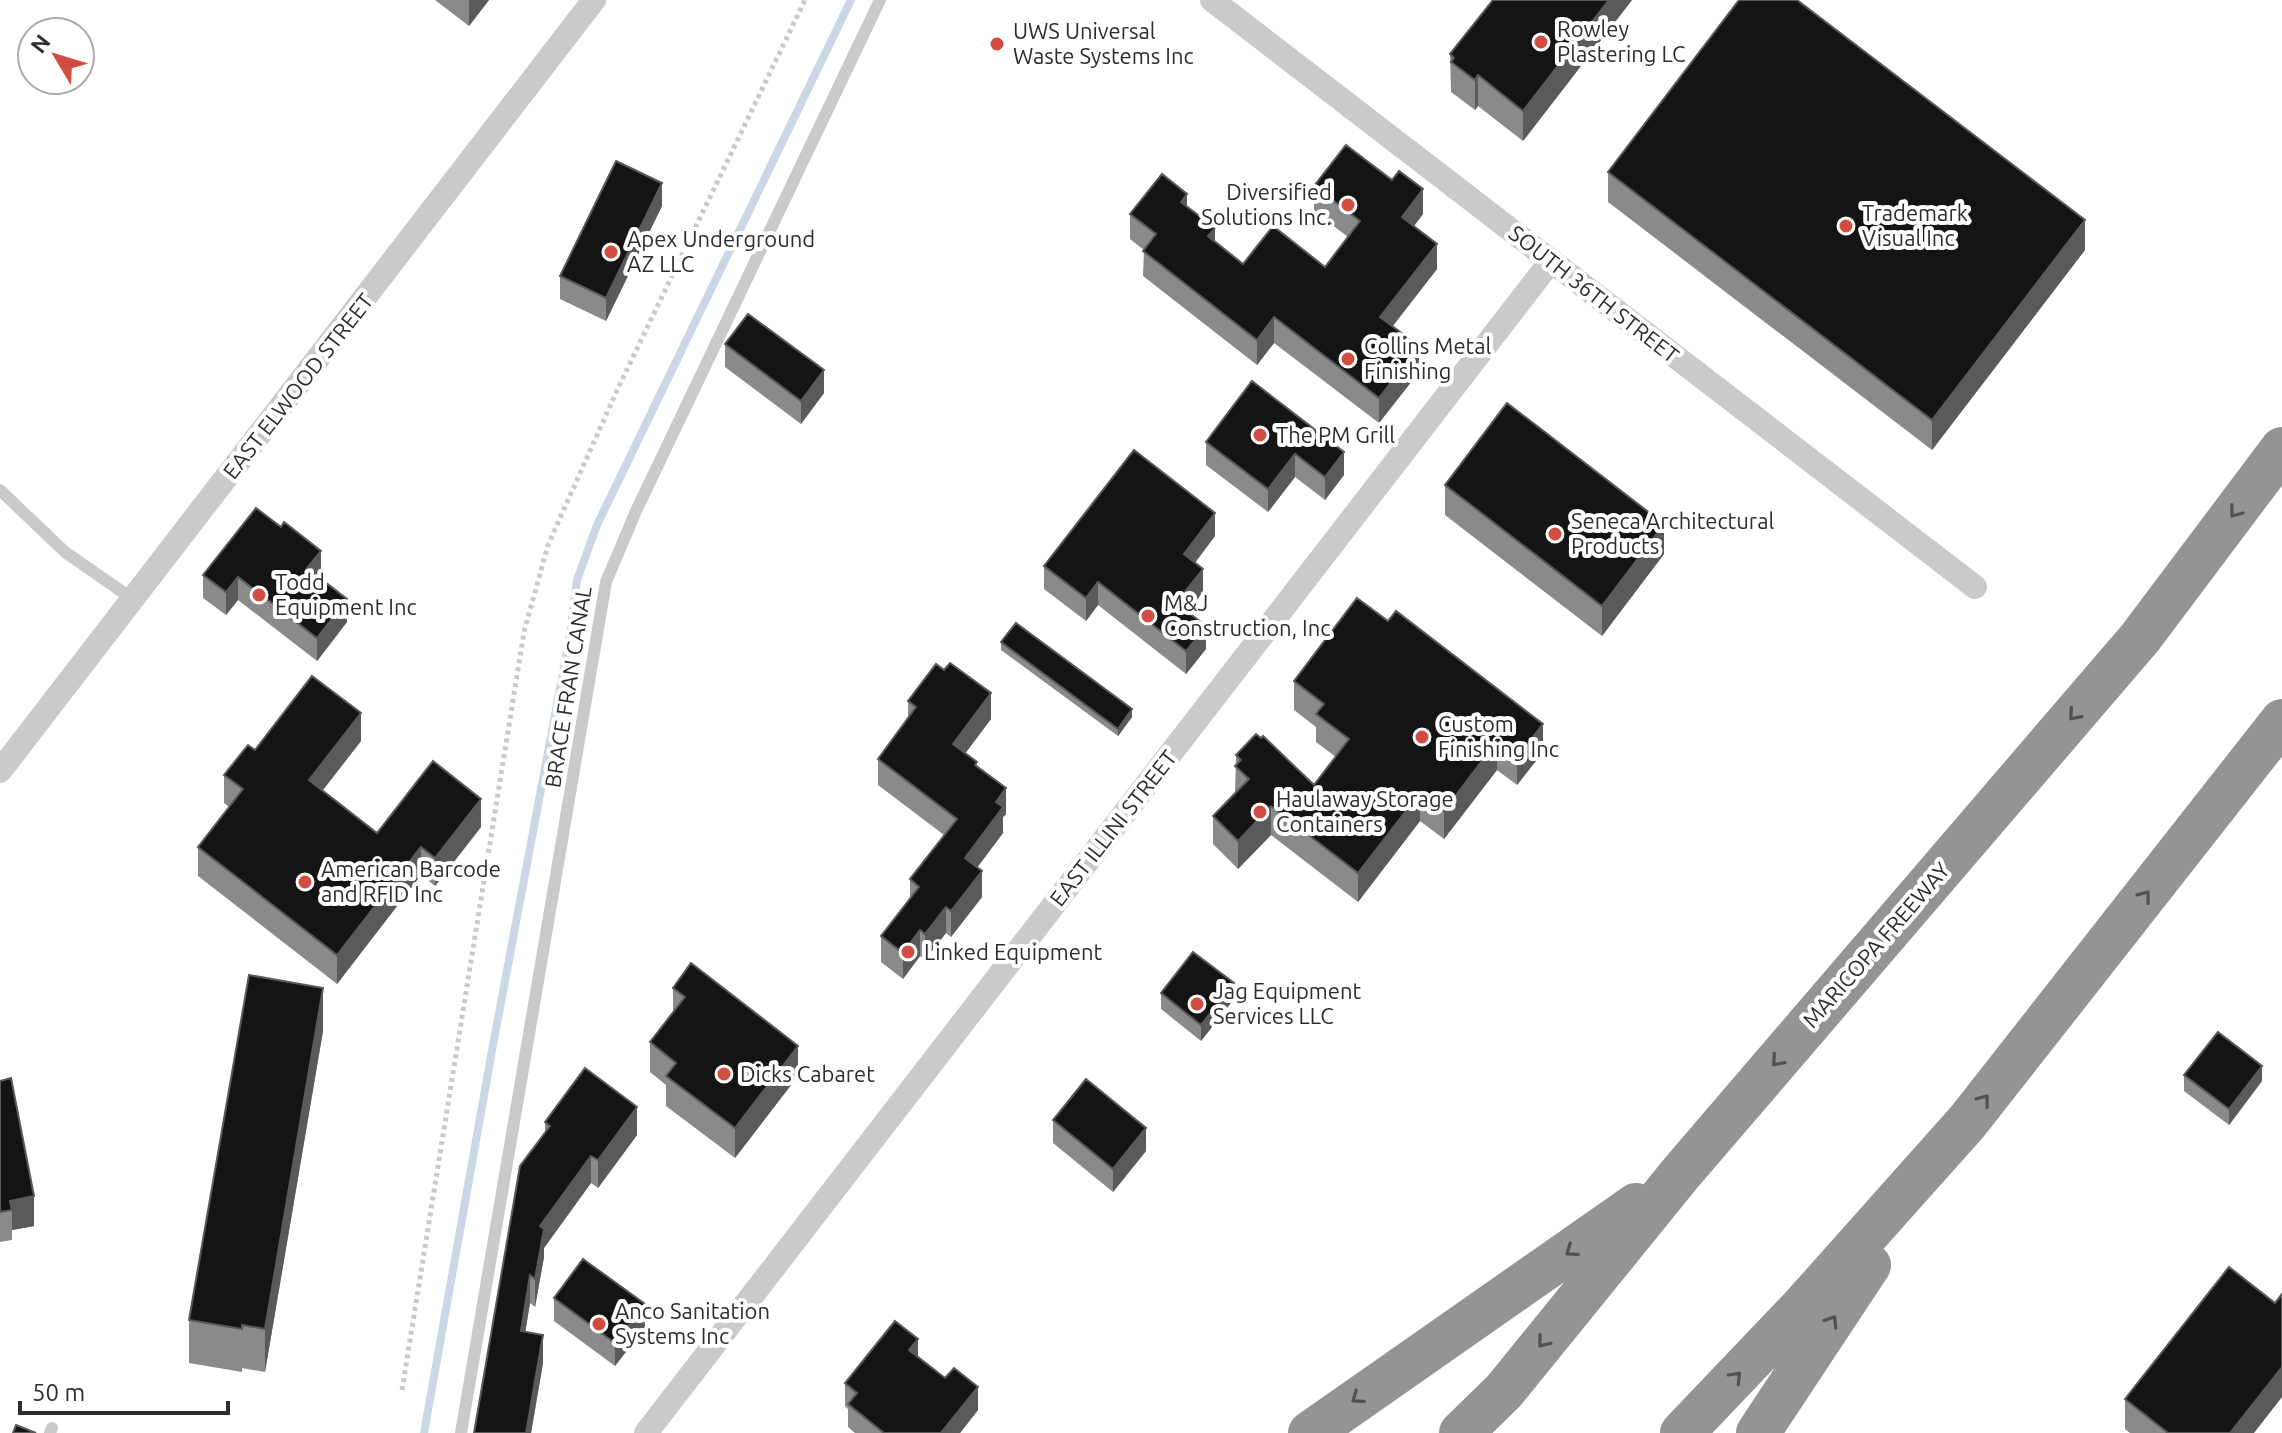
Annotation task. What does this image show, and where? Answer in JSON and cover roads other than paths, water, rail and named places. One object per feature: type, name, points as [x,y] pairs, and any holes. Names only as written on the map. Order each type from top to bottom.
[{"type":"highway","name":"MARICOPA FREEWAY","points":[[1461,1433],[1504,1391],[1681,1173],[2140,638],[2282,449]]},
{"type":"highway","points":[[1682,1433],[1804,1305],[1947,1144],[2282,721]]},
{"type":"highway","points":[[1758,1433],[1947,1144]]},
{"type":"highway","points":[[1310,1433],[1681,1173]]},
{"type":"street","name":"EAST ELWOOD STREET","points":[[0,771],[594,0]]},
{"type":"street","name":"SOUTH 36TH STREET","points":[[1212,0],[1975,587]]},
{"type":"street","name":"EAST ILLINI STREET","points":[[646,1433],[1551,261]]},
{"type":"lane","name":"BRACE FRAN CANAL","points":[[461,1433],[606,582],[636,511],[880,0]]},
{"type":"lane","points":[[0,490],[65,552],[134,600]]},
{"type":"waterway","points":[[424,1433],[570,635],[577,580],[597,525],[851,0]]},
{"type":"place","name":"Rowley Plastering LC","points":[[1541,42]]},
{"type":"place","name":"UWS Universal Waste Systems Inc","points":[[997,44]]},
{"type":"place","name":"Diversified Solutions Inc.","points":[[1348,205]]},
{"type":"place","name":"Trademark Visual Inc","points":[[1846,226]]},
{"type":"place","name":"Apex Underground AZ LLC","points":[[611,252]]},
{"type":"place","name":"Collins Metal Finishing","points":[[1348,359]]},
{"type":"place","name":"The PM Grill","points":[[1260,435]]},
{"type":"place","name":"Seneca Architectural Products","points":[[1555,534]]},
{"type":"place","name":"Todd Equipment Inc","points":[[259,595]]},
{"type":"place","name":"M&J Construction, Inc","points":[[1148,616]]},
{"type":"place","name":"Custom Finishing Inc","points":[[1422,737]]},
{"type":"place","name":"Haulaway Storage Containers","points":[[1260,812]]},
{"type":"place","name":"American Barcode and RFID Inc","points":[[305,882]]},
{"type":"place","name":"Linked Equipment","points":[[908,952]]},
{"type":"place","name":"Jag Equipment Services LLC","points":[[1197,1004]]},
{"type":"place","name":"Dicks Cabaret","points":[[724,1074]]},
{"type":"place","name":"Anco Sanitation Systems Inc","points":[[599,1324]]}]
